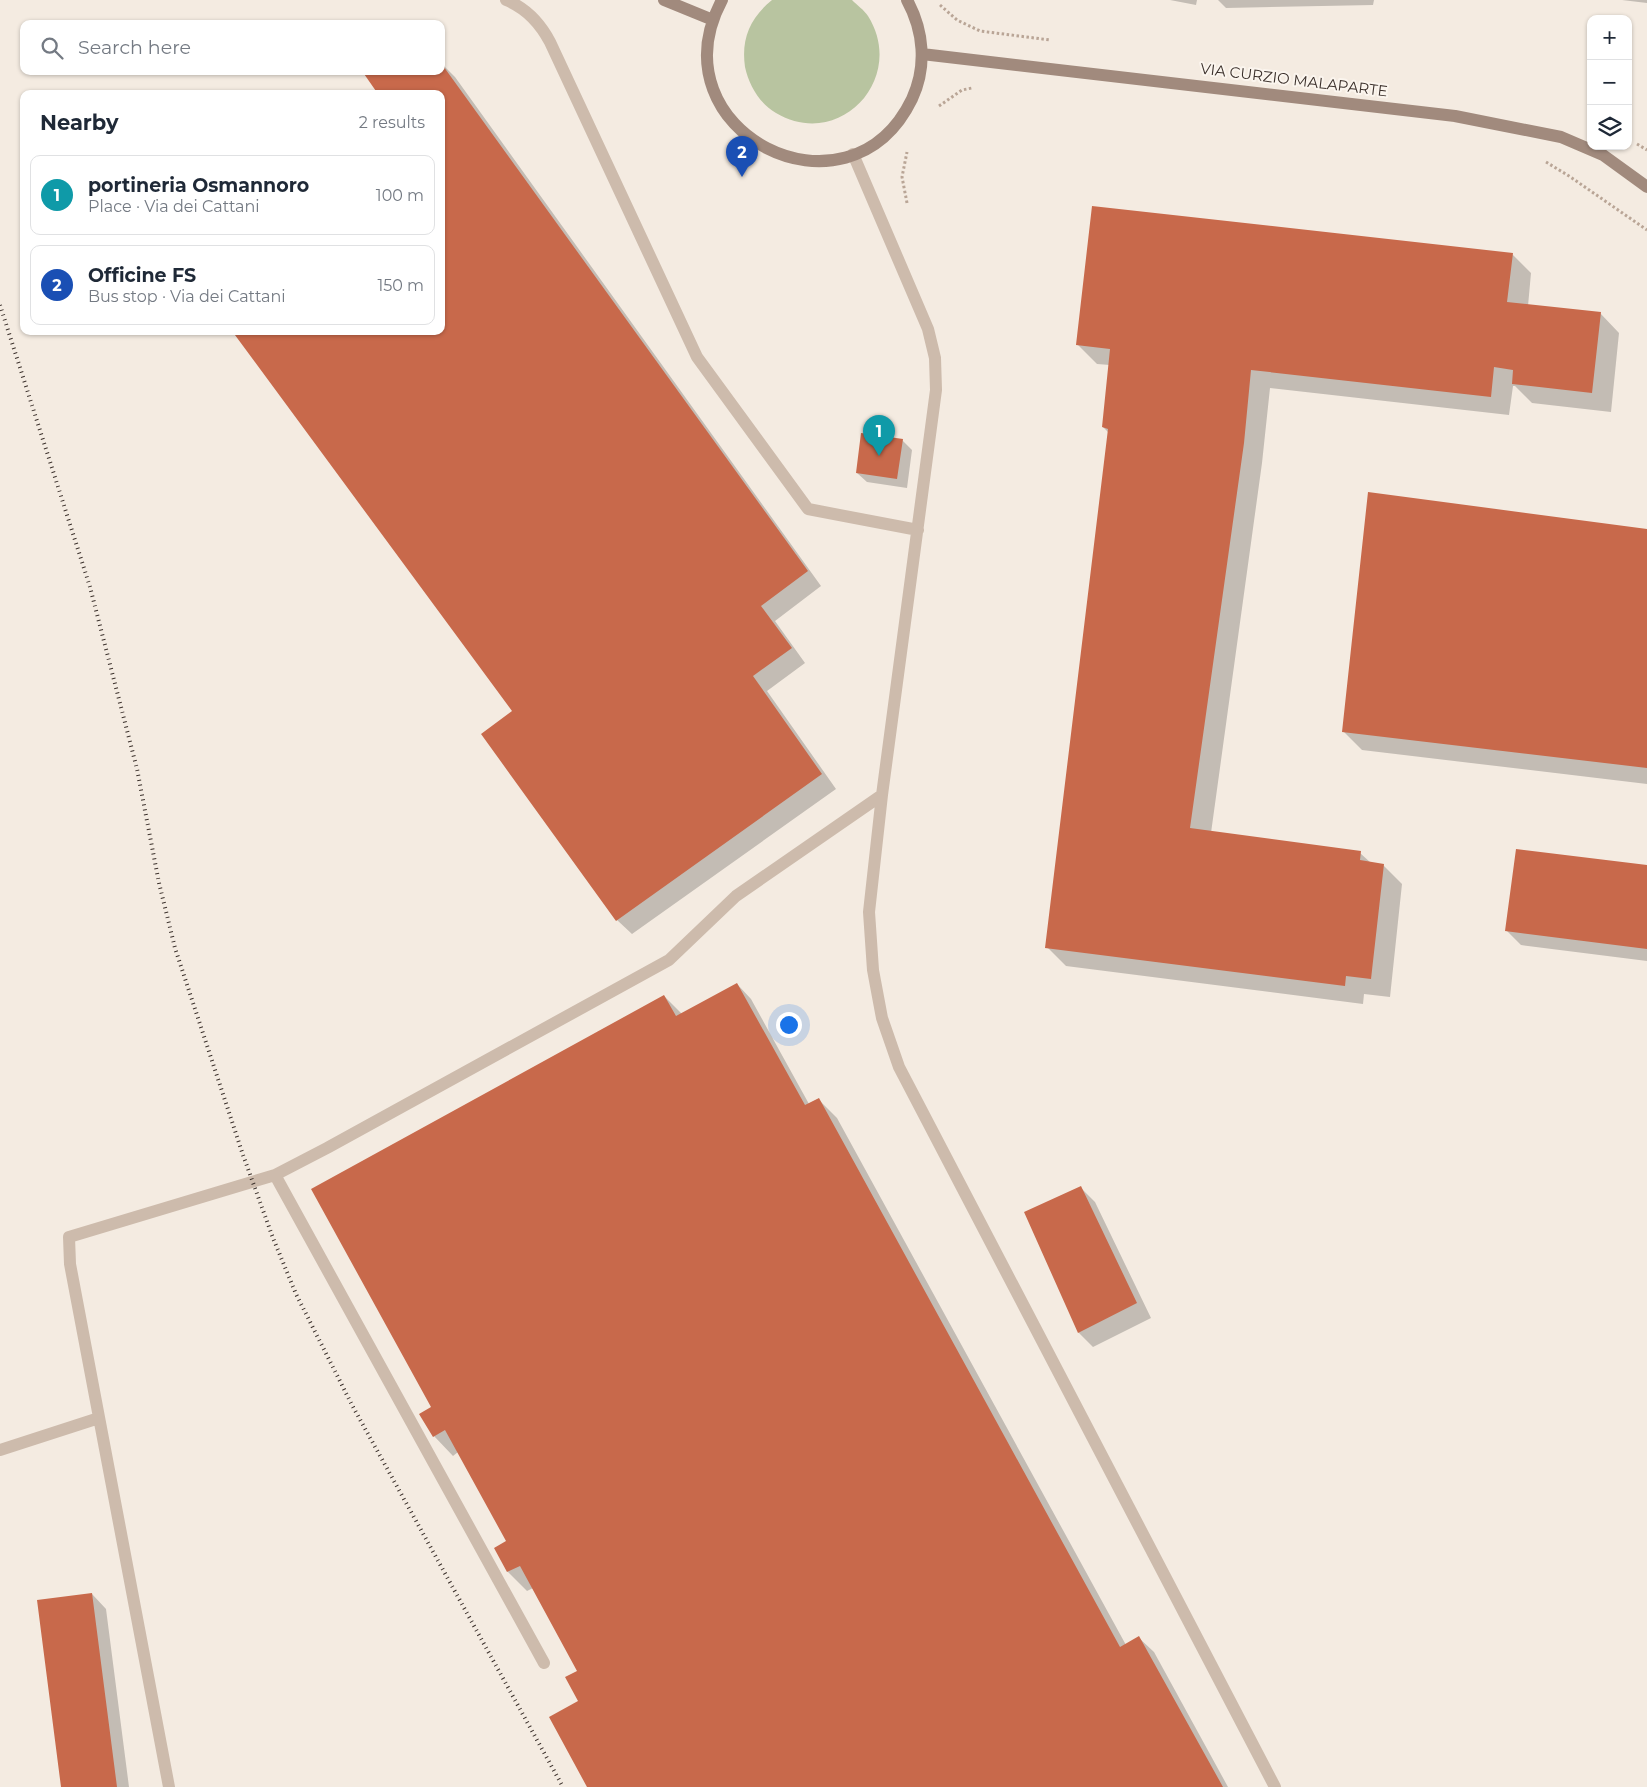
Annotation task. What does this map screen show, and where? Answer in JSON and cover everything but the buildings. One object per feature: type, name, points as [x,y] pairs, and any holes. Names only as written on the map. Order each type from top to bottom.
[{"type":"street","points":[[664,0],[713,20]]},
{"type":"street","points":[[722,0],[709,35],[708,56],[711,80],[724,110],[738,128],[762,147],[792,158],[823,161],[852,154],[877,142],[888,133],[904,114],[917,87],[922,54],[920,30],[908,0]]},
{"type":"street","name":"VIA CURZIO MALAPARTE","points":[[922,54],[1455,116],[1561,137],[1603,155],[1647,187]]},
{"type":"lane","points":[[506,0],[526,11],[541,25],[555,51],[697,357],[808,509],[918,530]]},
{"type":"lane","points":[[852,154],[928,329],[935,358],[936,390],[882,795],[869,912],[873,970],[882,1018],[899,1067],[1275,1787]]},
{"type":"lane","points":[[169,1787],[70,1264],[69,1236],[275,1175],[669,960],[736,896],[882,795]]},
{"type":"lane","points":[[275,1175],[544,1663]]},
{"type":"lane","points":[[0,1450],[99,1418]]},
{"type":"path","points":[[935,110],[962,90],[976,88]]},
{"type":"path","points":[[907,203],[902,176],[906,154],[910,147]]},
{"type":"path","points":[[1544,161],[1647,230]]},
{"type":"green space","points":[[772,0],[852,0],[868,16],[878,40],[879,63],[873,84],[861,102],[844,115],[823,123],[800,122],[776,113],[756,93],[745,67],[744,47],[753,22]]},
{"type":"railway","points":[[0,305],[90,587],[137,769],[159,883],[175,948],[243,1155],[273,1238],[296,1294],[352,1405],[563,1787]]},
{"type":"place","name":"Officine FS","points":[[742,177]]},
{"type":"place","name":"portineria Osmannoro","points":[[879,456]]}]
